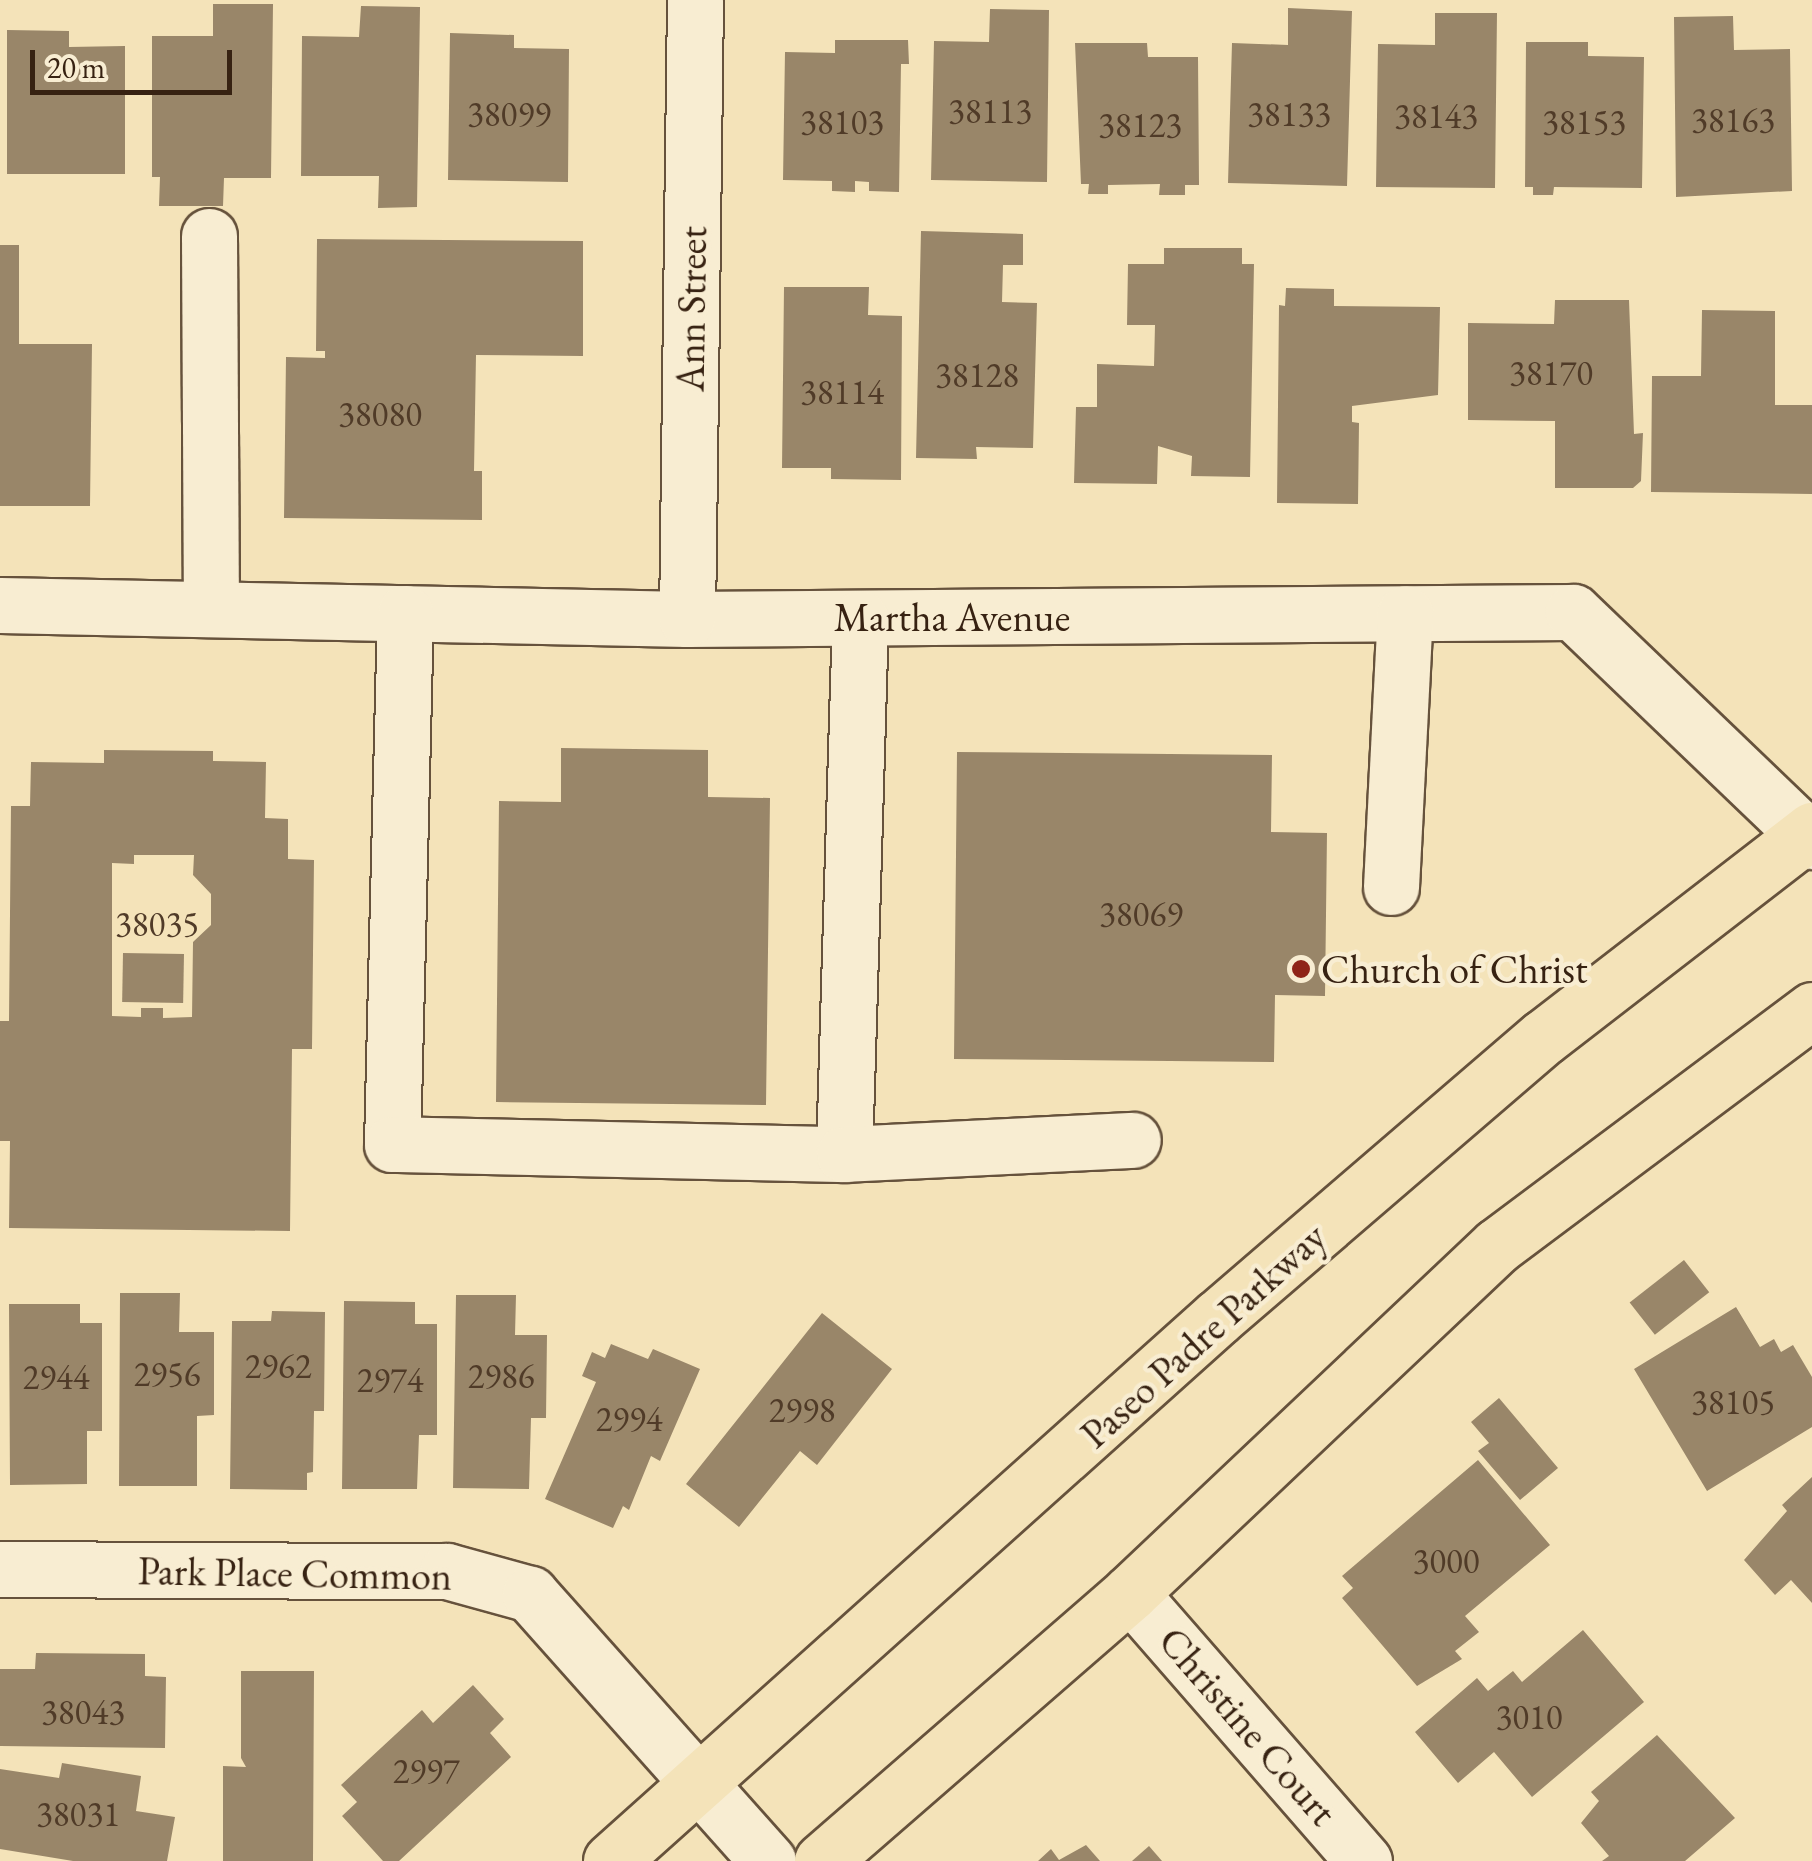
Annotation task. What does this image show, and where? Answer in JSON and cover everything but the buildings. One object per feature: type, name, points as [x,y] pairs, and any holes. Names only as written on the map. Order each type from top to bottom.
[{"type":"main road","name":"Paseo Padre Parkway","points":[[611,1861],[1529,1049],[1811,835]]},
{"type":"main road","points":[[822,1861],[1130,1593],[1497,1246],[1812,1010]]},
{"type":"street","name":"Ann Street","points":[[687,619],[695,0]]},
{"type":"street","points":[[210,236],[211,609]]},
{"type":"street","name":"Martha Avenue","points":[[0,605],[687,619],[1572,612],[1811,835]]},
{"type":"street","points":[[406,613],[392,1144],[844,1154],[1133,1140]]},
{"type":"street","points":[[1391,887],[1404,614]]},
{"type":"street","points":[[844,1154],[860,618]]},
{"type":"street","name":"Park Place Common","points":[[0,1568],[447,1570],[530,1594],[700,1780],[768,1861]]},
{"type":"street","name":"Christine Court","points":[[1130,1593],[1364,1861]]},
{"type":"place","name":"Church of Christ","points":[[1301,969]]}]
